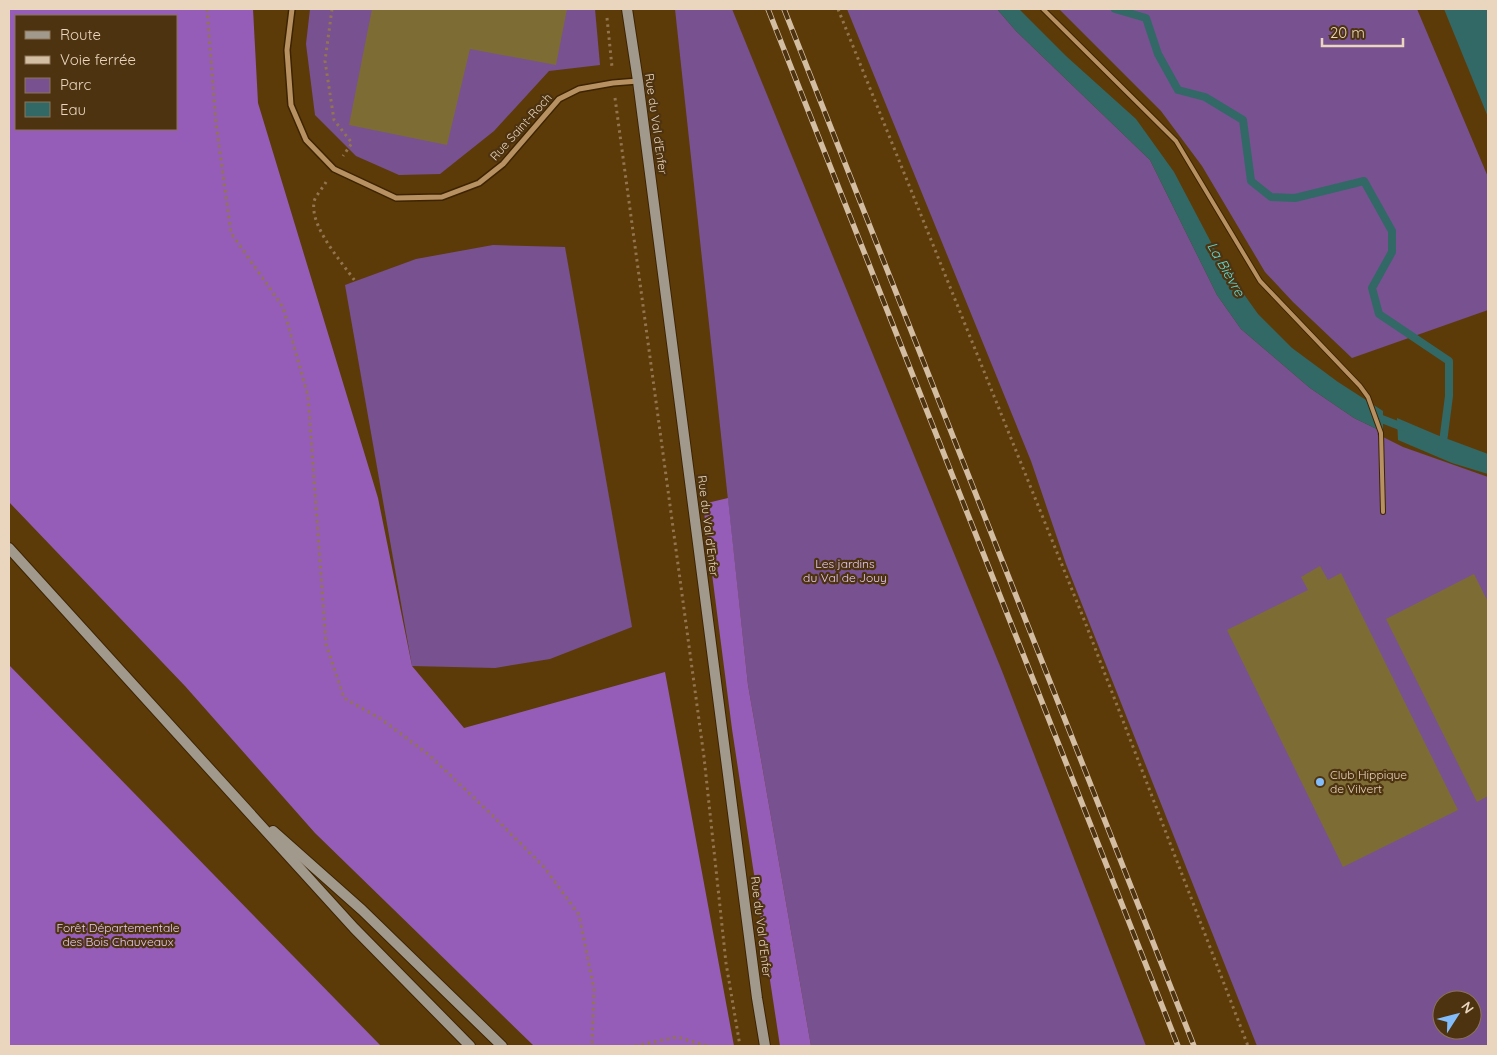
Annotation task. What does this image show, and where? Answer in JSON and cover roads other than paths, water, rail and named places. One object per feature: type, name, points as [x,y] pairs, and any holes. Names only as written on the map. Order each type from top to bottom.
[{"type":"main road","name":"Rue du Val d'Enfer","points":[[627,9],[765,1046]]},
{"type":"main road","points":[[9,548],[354,928],[470,1046]]},
{"type":"main road","points":[[233,794],[362,910],[502,1046]]},
{"type":"street","name":"Rue Saint-Roch","points":[[292,9],[287,50],[291,105],[306,140],[334,170],[396,198],[442,197],[479,183],[503,164],[560,99],[580,89],[638,81]]},
{"type":"lane","points":[[1043,9],[1176,141],[1260,281],[1360,386],[1368,397],[1381,433],[1383,512]]},
{"type":"water","points":[[997,9],[1019,9],[1066,56],[1136,119],[1174,172],[1223,265],[1258,314],[1292,348],[1338,382],[1383,411],[1383,432],[1354,418],[1310,388],[1241,329],[1217,295],[1150,160],[1016,31]]},
{"type":"water","points":[[1444,9],[1488,9],[1488,117]]},
{"type":"water","points":[[1397,418],[1488,454],[1488,474],[1452,463],[1398,440]]},
{"type":"waterway","points":[[1115,9],[1146,18],[1158,54],[1178,90],[1205,97],[1243,120],[1251,181],[1271,197],[1295,198],[1364,181],[1392,231],[1392,252],[1372,288],[1379,314],[1449,361],[1449,396],[1443,442]]},
{"type":"waterway","name":"La Bièvre","points":[[1374,416],[1405,428]]},
{"type":"railway","points":[[768,9],[1178,1046]]},
{"type":"railway","points":[[784,9],[1194,1046]]},
{"type":"place","name":"Club Hippique de Vilvert","points":[[1320,782]]},
{"type":"park label","name":"Les jardins du Val de Jouy","points":[[845,571]]},
{"type":"park label","name":"Forêt Départementale des Bois Chauveaux","points":[[118,935]]}]
